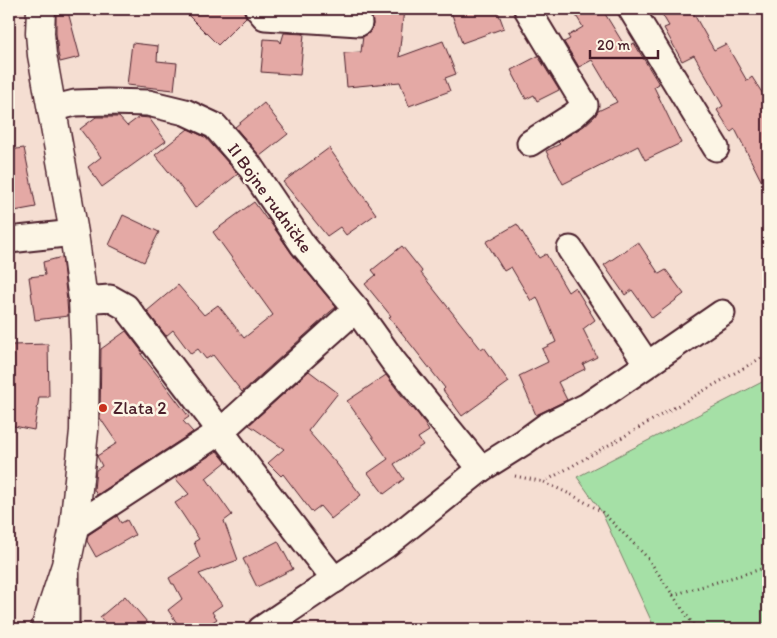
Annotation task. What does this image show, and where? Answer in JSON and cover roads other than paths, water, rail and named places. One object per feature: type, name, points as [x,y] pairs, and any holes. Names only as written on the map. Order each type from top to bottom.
[{"type":"street","points":[[41,9],[40,33],[42,55],[74,233],[83,300],[85,344],[84,431],[74,527],[66,565],[44,629]]},
{"type":"street","points":[[258,9],[265,17],[359,23]]},
{"type":"street","points":[[527,9],[585,105],[530,143]]},
{"type":"street","points":[[632,9],[716,148]]},
{"type":"street","name":"II Bojne rudničke","points":[[51,109],[75,103],[148,104],[185,112],[215,126],[249,165],[303,245],[356,309],[393,361],[481,469]]},
{"type":"street","points":[[9,240],[74,233]]},
{"type":"street","points":[[570,249],[646,364]]},
{"type":"street","points":[[83,300],[110,298],[126,307],[335,580]]},
{"type":"street","points":[[74,527],[221,431],[356,309]]},
{"type":"street","points":[[261,629],[386,545],[481,469],[546,426],[587,406],[722,313]]},
{"type":"street","points":[[66,565],[66,629]]},
{"type":"place","name":"Zlata 2","points":[[103,408]]}]
